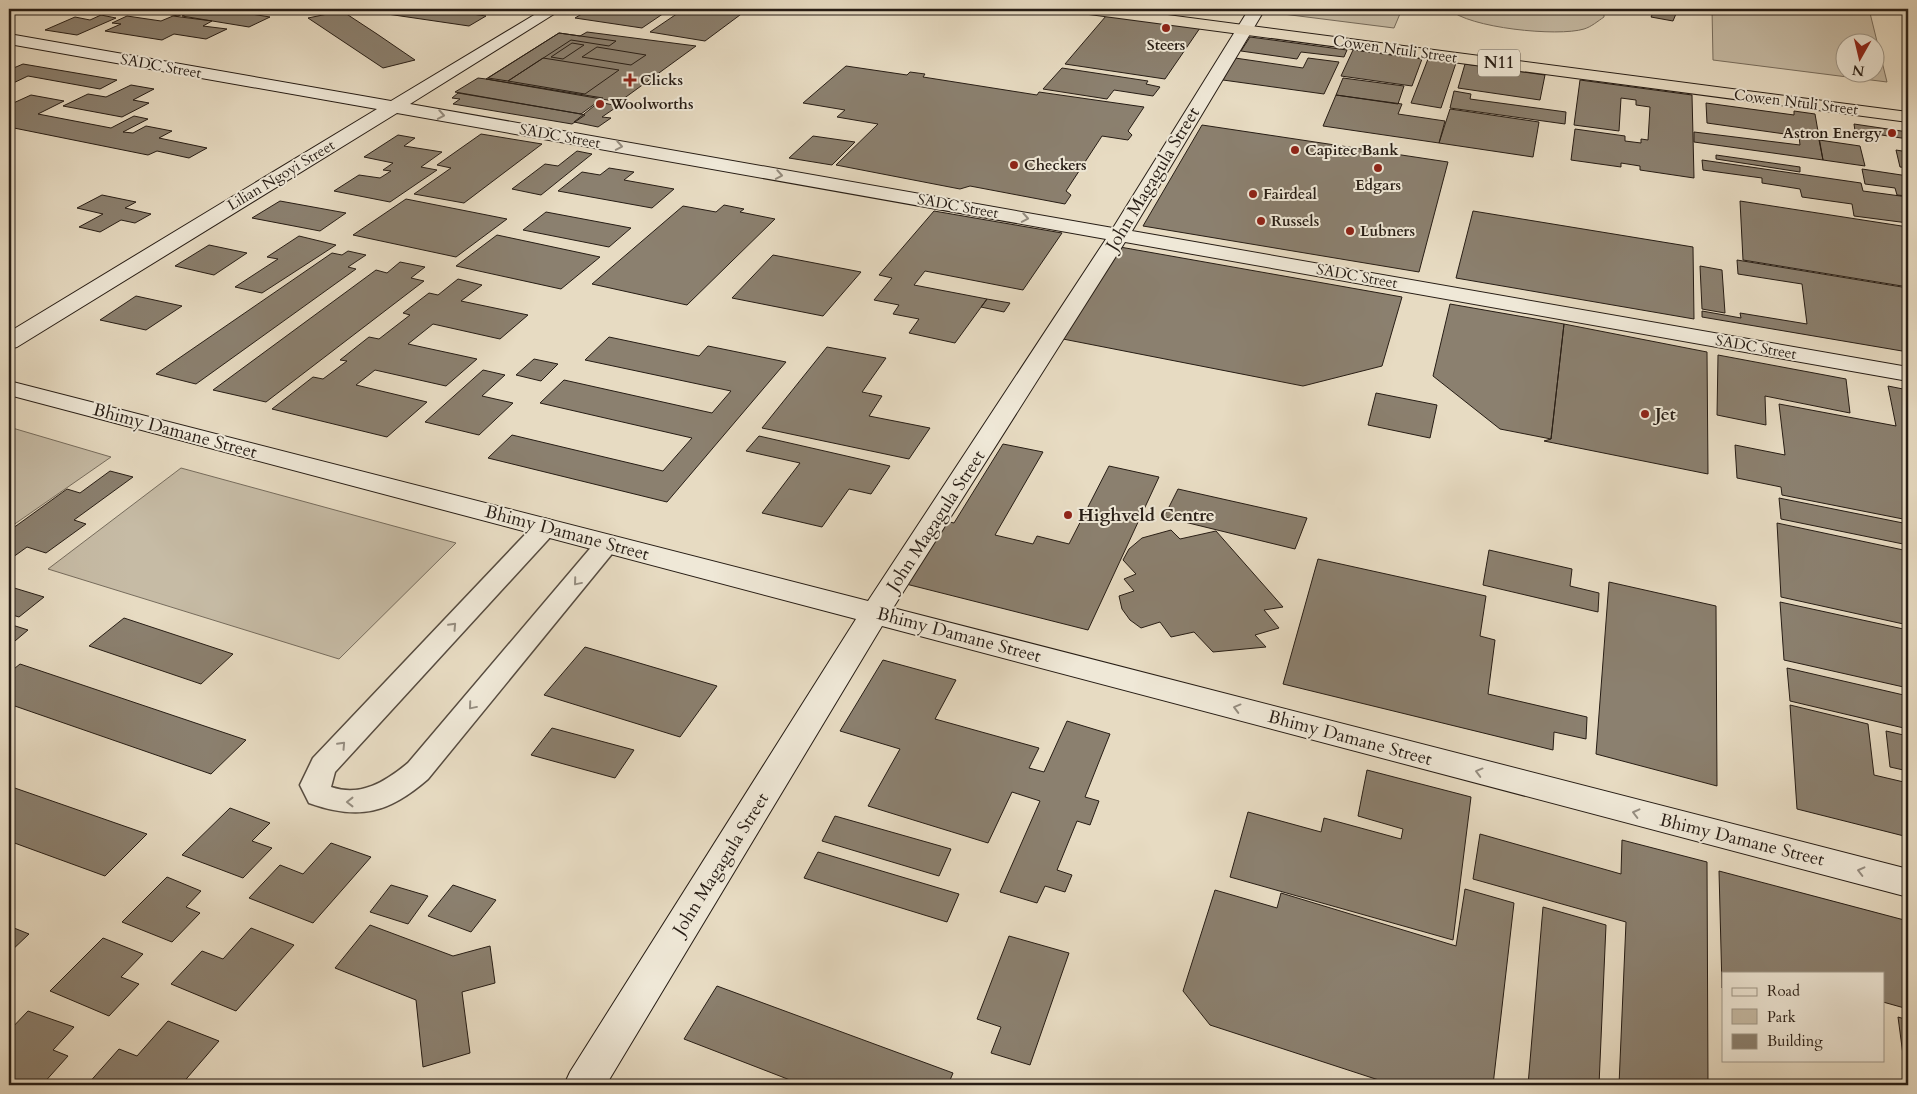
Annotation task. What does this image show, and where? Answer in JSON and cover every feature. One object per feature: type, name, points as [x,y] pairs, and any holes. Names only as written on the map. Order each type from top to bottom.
[{"type":"highway","name":"Cowen Ntuli Street","points":[[1089,9],[1249,20],[1908,117]]},
{"type":"highway","name":"Cowen Ntuli Street","points":[[1143,9],[1249,20],[1908,111]]},
{"type":"main road","name":"Lilian Ngoyi Street","points":[[9,342],[554,9]]},
{"type":"main road","name":"John Magagula Street","points":[[584,1085],[876,613],[1119,235],[1249,20]]},
{"type":"main road","name":"SADC Street","points":[[9,39],[1908,374]]},
{"type":"main road","name":"Bhimy Damane Street","points":[[9,388],[1908,883]]},
{"type":"street","points":[[546,527],[323,766],[315,785],[320,795],[334,802],[368,802],[400,788],[418,771],[608,544]]},
{"type":"green space","points":[[1286,9],[1402,9],[1394,28],[1283,14]]},
{"type":"green space","points":[[1449,9],[1604,9],[1604,17],[1584,29],[1555,32],[1535,31],[1493,26],[1459,16]]},
{"type":"green space","points":[[1712,9],[1869,9],[1875,32],[1834,32],[1834,75],[1713,60]]},
{"type":"green space","points":[[1884,70],[1887,82],[1884,82]]},
{"type":"green space","points":[[9,427],[111,457],[9,528]]},
{"type":"green space","points":[[181,468],[456,543],[339,659],[48,569]]},
{"type":"building","points":[[179,9],[194,9],[178,16],[167,14]]},
{"type":"building","points":[[198,9],[229,9],[226,10],[270,17],[249,27],[182,16]]},
{"type":"building","points":[[353,9],[437,9],[486,16],[469,26]]},
{"type":"building","points":[[590,9],[670,9],[642,28],[575,18]]},
{"type":"building","points":[[684,9],[748,9],[705,41],[650,32]]},
{"type":"building","points":[[1655,9],[1678,9],[1673,21],[1651,17]]},
{"type":"building","points":[[342,11],[415,60],[383,68],[308,18]]},
{"type":"building","points":[[101,15],[116,18],[77,35],[45,30],[75,17],[90,20]]},
{"type":"building","points":[[127,16],[161,21],[173,16],[212,21],[203,26],[227,29],[206,39],[174,34],[162,40],[105,31],[121,24],[112,23]]},
{"type":"building","points":[[1106,16],[1200,28],[1165,79],[1065,64]]},
{"type":"building","points":[[587,32],[696,46],[619,102],[486,79],[559,33],[580,36]]},
{"type":"building","points":[[559,33],[616,41],[609,46],[571,40],[508,81],[488,78]]},
{"type":"building","points":[[1250,37],[1347,50],[1344,57],[1301,52],[1297,59],[1241,51]]},
{"type":"building","points":[[572,43],[584,45],[563,59],[551,57]]},
{"type":"building","points":[[597,47],[646,55],[631,65],[582,57]]},
{"type":"building","points":[[1353,50],[1422,59],[1412,86],[1341,76]]},
{"type":"building","points":[[543,58],[619,70],[585,94],[508,81]]},
{"type":"building","points":[[1235,58],[1303,68],[1308,58],[1339,62],[1324,94],[1223,80]]},
{"type":"building","points":[[1428,59],[1456,63],[1441,108],[1411,103]]},
{"type":"building","points":[[23,64],[117,80],[100,89],[28,76],[9,85],[9,70]]},
{"type":"building","points":[[1465,64],[1545,75],[1540,100],[1458,88]]},
{"type":"building","points":[[846,66],[907,75],[910,72],[925,74],[923,77],[1037,95],[1039,92],[1144,107],[1128,131],[1132,135],[1128,140],[1102,136],[1066,191],[1071,195],[1065,204],[970,186],[960,189],[836,165],[878,124],[837,117],[845,110],[803,103]]},
{"type":"building","points":[[1062,68],[1148,81],[1146,84],[1160,87],[1153,96],[1114,90],[1107,99],[1043,89]]},
{"type":"building","points":[[478,78],[603,98],[581,114],[455,92]]},
{"type":"building","points":[[1343,78],[1404,86],[1398,104],[1336,95]]},
{"type":"building","points":[[1580,80],[1692,95],[1694,178],[1640,170],[1640,166],[1621,163],[1621,167],[1571,160],[1575,129],[1625,136],[1625,141],[1641,143],[1641,139],[1648,140],[1650,107],[1636,105],[1636,100],[1621,98],[1619,131],[1574,125]]},
{"type":"building","points":[[131,85],[154,89],[133,100],[149,103],[122,117],[63,106],[88,94],[106,97]]},
{"type":"building","points":[[1454,91],[1471,94],[1470,99],[1566,112],[1565,124],[1450,108]]},
{"type":"building","points":[[458,93],[585,115],[572,124],[453,104],[460,99],[452,98]]},
{"type":"building","points":[[31,95],[64,101],[38,114],[111,128],[134,116],[148,119],[123,132],[133,133],[146,126],[172,131],[159,138],[207,148],[189,158],[157,151],[148,155],[9,127],[9,105]]},
{"type":"building","points":[[1336,95],[1402,104],[1398,114],[1445,121],[1439,143],[1323,126]]},
{"type":"building","points":[[599,102],[618,106],[602,117],[611,118],[598,127],[574,122]]},
{"type":"building","points":[[1706,103],[1794,115],[1794,111],[1815,114],[1823,160],[1694,142],[1694,132],[1800,145],[1799,136],[1707,123]]},
{"type":"building","points":[[1450,109],[1539,122],[1533,157],[1439,143]]},
{"type":"building","points":[[1854,124],[1908,132],[1908,139],[1855,131]]},
{"type":"building","points":[[1202,125],[1448,162],[1419,272],[1143,226]]},
{"type":"building","points":[[481,134],[542,144],[464,203],[414,194],[451,168],[437,165]]},
{"type":"building","points":[[398,135],[415,138],[404,146],[442,152],[421,167],[437,170],[390,202],[334,191],[359,175],[380,178],[391,171],[383,170],[393,163],[364,157]]},
{"type":"building","points":[[813,136],[855,142],[832,165],[789,158]]},
{"type":"building","points":[[1819,140],[1860,146],[1865,166],[1823,160]]},
{"type":"building","points":[[1896,150],[1908,152],[1908,168],[1900,167]]},
{"type":"building","points":[[577,151],[592,154],[541,195],[512,189],[545,164],[558,166]]},
{"type":"building","points":[[1716,155],[1800,167],[1800,172],[1716,159]]},
{"type":"building","points":[[1702,160],[1861,183],[1863,191],[1908,197],[1908,223],[1854,216],[1852,204],[1802,197],[1800,189],[1762,183],[1762,178],[1703,170]]},
{"type":"building","points":[[609,168],[634,172],[624,180],[674,189],[652,208],[558,191],[582,172],[600,175]]},
{"type":"building","points":[[1862,169],[1908,176],[1908,196],[1897,195],[1895,188],[1865,184]]},
{"type":"building","points":[[102,195],[136,202],[125,208],[151,214],[135,223],[121,220],[100,232],[79,227],[103,214],[77,208]]},
{"type":"building","points":[[406,199],[507,219],[456,257],[353,235]]},
{"type":"building","points":[[280,201],[346,213],[320,231],[252,218]]},
{"type":"building","points":[[1740,201],[1908,227],[1908,287],[1743,260]]},
{"type":"building","points":[[724,205],[744,209],[740,212],[775,219],[687,305],[592,284],[683,206],[716,212]]},
{"type":"building","points":[[934,211],[1062,233],[1023,290],[925,271],[914,285],[987,299],[955,343],[909,333],[919,319],[893,314],[899,305],[874,300],[892,278],[879,275]]},
{"type":"building","points":[[1473,211],[1693,247],[1694,319],[1456,278]]},
{"type":"building","points":[[546,212],[631,228],[609,247],[523,230]]},
{"type":"building","points":[[497,235],[600,257],[561,289],[456,266]]},
{"type":"building","points":[[299,236],[336,245],[262,293],[235,287],[278,259],[267,257]]},
{"type":"building","points":[[209,245],[247,253],[214,275],[175,266]]},
{"type":"building","points":[[1120,247],[1402,297],[1382,366],[1303,386],[1063,339]]},
{"type":"building","points":[[348,251],[366,255],[348,267],[356,269],[196,384],[156,374],[332,253],[342,255]]},
{"type":"building","points":[[773,255],[861,272],[823,316],[732,298]]},
{"type":"building","points":[[1737,260],[1908,288],[1908,352],[1702,317],[1702,311],[1741,318],[1740,313],[1807,324],[1802,284],[1738,274]]},
{"type":"building","points":[[400,262],[425,267],[411,278],[424,281],[266,402],[213,390],[376,270],[387,273]]},
{"type":"building","points":[[1700,266],[1722,270],[1725,313],[1702,309]]},
{"type":"building","points":[[458,279],[482,285],[461,301],[528,315],[500,339],[433,324],[408,344],[477,359],[446,386],[375,370],[356,385],[427,402],[387,437],[272,409],[313,377],[323,379],[347,361],[340,360],[369,337],[379,339],[410,315],[403,313],[429,293],[438,295]]},
{"type":"building","points":[[136,296],[182,306],[146,330],[100,320]]},
{"type":"building","points":[[987,299],[1010,303],[1004,312],[981,307]]},
{"type":"building","points":[[1450,304],[1564,324],[1551,439],[1500,429],[1433,376]]},
{"type":"building","points":[[1564,324],[1707,352],[1708,474],[1544,441],[1551,439]]},
{"type":"building","points":[[609,337],[699,356],[708,346],[786,362],[667,502],[488,458],[512,435],[663,471],[692,438],[540,403],[564,380],[712,413],[731,391],[585,360]]},
{"type":"building","points":[[827,347],[886,358],[862,392],[882,396],[869,416],[930,428],[909,459],[762,428]]},
{"type":"building","points":[[1718,355],[1846,379],[1850,413],[1765,396],[1766,425],[1717,415]]},
{"type":"building","points":[[534,359],[558,364],[541,381],[516,375]]},
{"type":"building","points":[[483,370],[505,375],[482,396],[513,403],[479,435],[425,422]]},
{"type":"building","points":[[1888,386],[1908,390],[1908,520],[1782,495],[1781,487],[1737,478],[1735,445],[1785,455],[1779,404],[1896,426]]},
{"type":"building","points":[[1376,393],[1437,405],[1430,438],[1368,425]]},
{"type":"building","points":[[759,436],[890,466],[871,494],[849,489],[822,527],[762,513],[800,463],[746,451]]},
{"type":"building","points":[[1003,444],[1043,452],[995,535],[1033,544],[1037,536],[1069,544],[1109,466],[1159,477],[1088,630],[906,584],[945,521],[954,523]]},
{"type":"building","points":[[110,471],[133,477],[74,520],[86,524],[46,553],[27,547],[9,560],[9,531],[67,489],[80,493]]},
{"type":"building","points":[[1178,489],[1307,518],[1295,549],[1164,517]]},
{"type":"building","points":[[1779,498],[1908,524],[1908,545],[1781,519]]},
{"type":"building","points":[[1777,523],[1908,551],[1908,625],[1781,597]]},
{"type":"building","points":[[1171,530],[1180,539],[1216,531],[1283,607],[1264,610],[1279,628],[1255,635],[1266,647],[1213,652],[1194,632],[1171,637],[1160,622],[1141,628],[1130,620],[1122,609],[1119,596],[1134,591],[1124,579],[1136,574],[1123,560],[1129,549],[1142,538]]},
{"type":"building","points":[[1489,550],[1572,569],[1570,586],[1599,593],[1598,612],[1483,585]]},
{"type":"building","points":[[1318,559],[1486,596],[1480,636],[1495,640],[1488,694],[1587,717],[1586,739],[1554,732],[1553,750],[1283,684]]},
{"type":"building","points":[[1609,582],[1716,606],[1717,786],[1596,754]]},
{"type":"building","points":[[11,587],[44,597],[19,617],[9,614],[9,589]]},
{"type":"building","points":[[1780,602],[1908,630],[1908,688],[1784,660]]},
{"type":"building","points":[[124,618],[233,654],[201,684],[89,646]]},
{"type":"building","points":[[9,624],[28,630],[9,646]]},
{"type":"building","points":[[585,647],[717,686],[680,737],[544,695]]},
{"type":"building","points":[[883,660],[956,680],[935,719],[1039,748],[1029,768],[1044,772],[1067,721],[1110,734],[1085,797],[1099,801],[1090,825],[1077,821],[1057,870],[1072,875],[1065,892],[1045,886],[1037,903],[1000,892],[1040,801],[1012,792],[988,843],[868,806],[900,749],[840,731]]},
{"type":"building","points":[[20,664],[246,740],[211,774],[9,704],[9,673]]},
{"type":"building","points":[[1787,668],[1908,696],[1908,729],[1790,701]]},
{"type":"building","points":[[1790,705],[1868,724],[1874,775],[1908,783],[1908,837],[1797,809]]},
{"type":"building","points":[[552,728],[634,750],[615,778],[531,755]]},
{"type":"building","points":[[1886,731],[1908,736],[1908,771],[1890,767]]},
{"type":"building","points":[[1367,770],[1471,797],[1453,940],[1230,877],[1248,812],[1321,832],[1324,818],[1401,839],[1403,829],[1358,816]]},
{"type":"building","points":[[9,786],[147,834],[105,876],[9,841]]},
{"type":"building","points":[[230,808],[270,823],[252,841],[272,848],[243,878],[182,855]]},
{"type":"building","points":[[835,816],[951,849],[939,876],[822,841]]},
{"type":"building","points":[[1480,834],[1621,874],[1622,840],[1707,862],[1708,1085],[1619,1085],[1626,922],[1473,879]]},
{"type":"building","points":[[331,843],[371,857],[313,923],[249,898],[280,865],[303,874]]},
{"type":"building","points":[[818,852],[959,894],[947,922],[804,878]]},
{"type":"building","points":[[1719,871],[1908,921],[1908,1009],[1884,1002],[1884,972],[1722,972],[1722,988]]},
{"type":"building","points":[[167,877],[201,891],[186,907],[200,913],[172,942],[122,922]]},
{"type":"building","points":[[391,885],[428,896],[408,924],[370,912]]},
{"type":"building","points":[[453,885],[496,900],[471,932],[428,916]]},
{"type":"building","points":[[1465,889],[1514,903],[1493,1085],[1394,1085],[1210,1025],[1183,991],[1215,890],[1277,908],[1281,893],[1456,946]]},
{"type":"building","points":[[1543,907],[1606,925],[1599,1085],[1528,1085]]},
{"type":"building","points":[[370,925],[453,956],[490,946],[495,983],[462,992],[470,1053],[423,1067],[416,1000],[335,968]]},
{"type":"building","points":[[9,926],[29,934],[9,953]]},
{"type":"building","points":[[251,928],[294,945],[236,1011],[171,984],[202,951],[223,959]]},
{"type":"building","points":[[1009,936],[1069,953],[1030,1065],[991,1053],[1001,1027],[977,1019]]},
{"type":"building","points":[[103,938],[143,954],[121,977],[139,984],[109,1016],[50,991]]},
{"type":"building","points":[[717,986],[953,1073],[948,1085],[803,1085],[684,1039]]},
{"type":"building","points":[[28,1011],[74,1027],[53,1050],[68,1056],[42,1085],[19,1085],[9,1081],[9,1031]]},
{"type":"building","points":[[1898,1017],[1908,1020],[1908,1085],[1907,1085]]},
{"type":"building","points":[[168,1021],[219,1041],[181,1085],[87,1085],[119,1049],[137,1056]]},
{"type":"place","name":"Steers","points":[[1166,28]]},
{"type":"place","name":"Clicks","points":[[630,80]]},
{"type":"place","name":"Woolworths","points":[[600,104]]},
{"type":"place","name":"Astron Energy","points":[[1892,133]]},
{"type":"place","name":"Capitec Bank","points":[[1295,150]]},
{"type":"place","name":"Checkers","points":[[1014,165]]},
{"type":"place","name":"Edgars","points":[[1378,168]]},
{"type":"place","name":"Fairdeal","points":[[1253,194]]},
{"type":"place","name":"Russels","points":[[1261,221]]},
{"type":"place","name":"Lubners","points":[[1350,231]]},
{"type":"place","name":"Jet","points":[[1645,414]]},
{"type":"place","name":"Highveld Centre","points":[[1068,515]]}]
